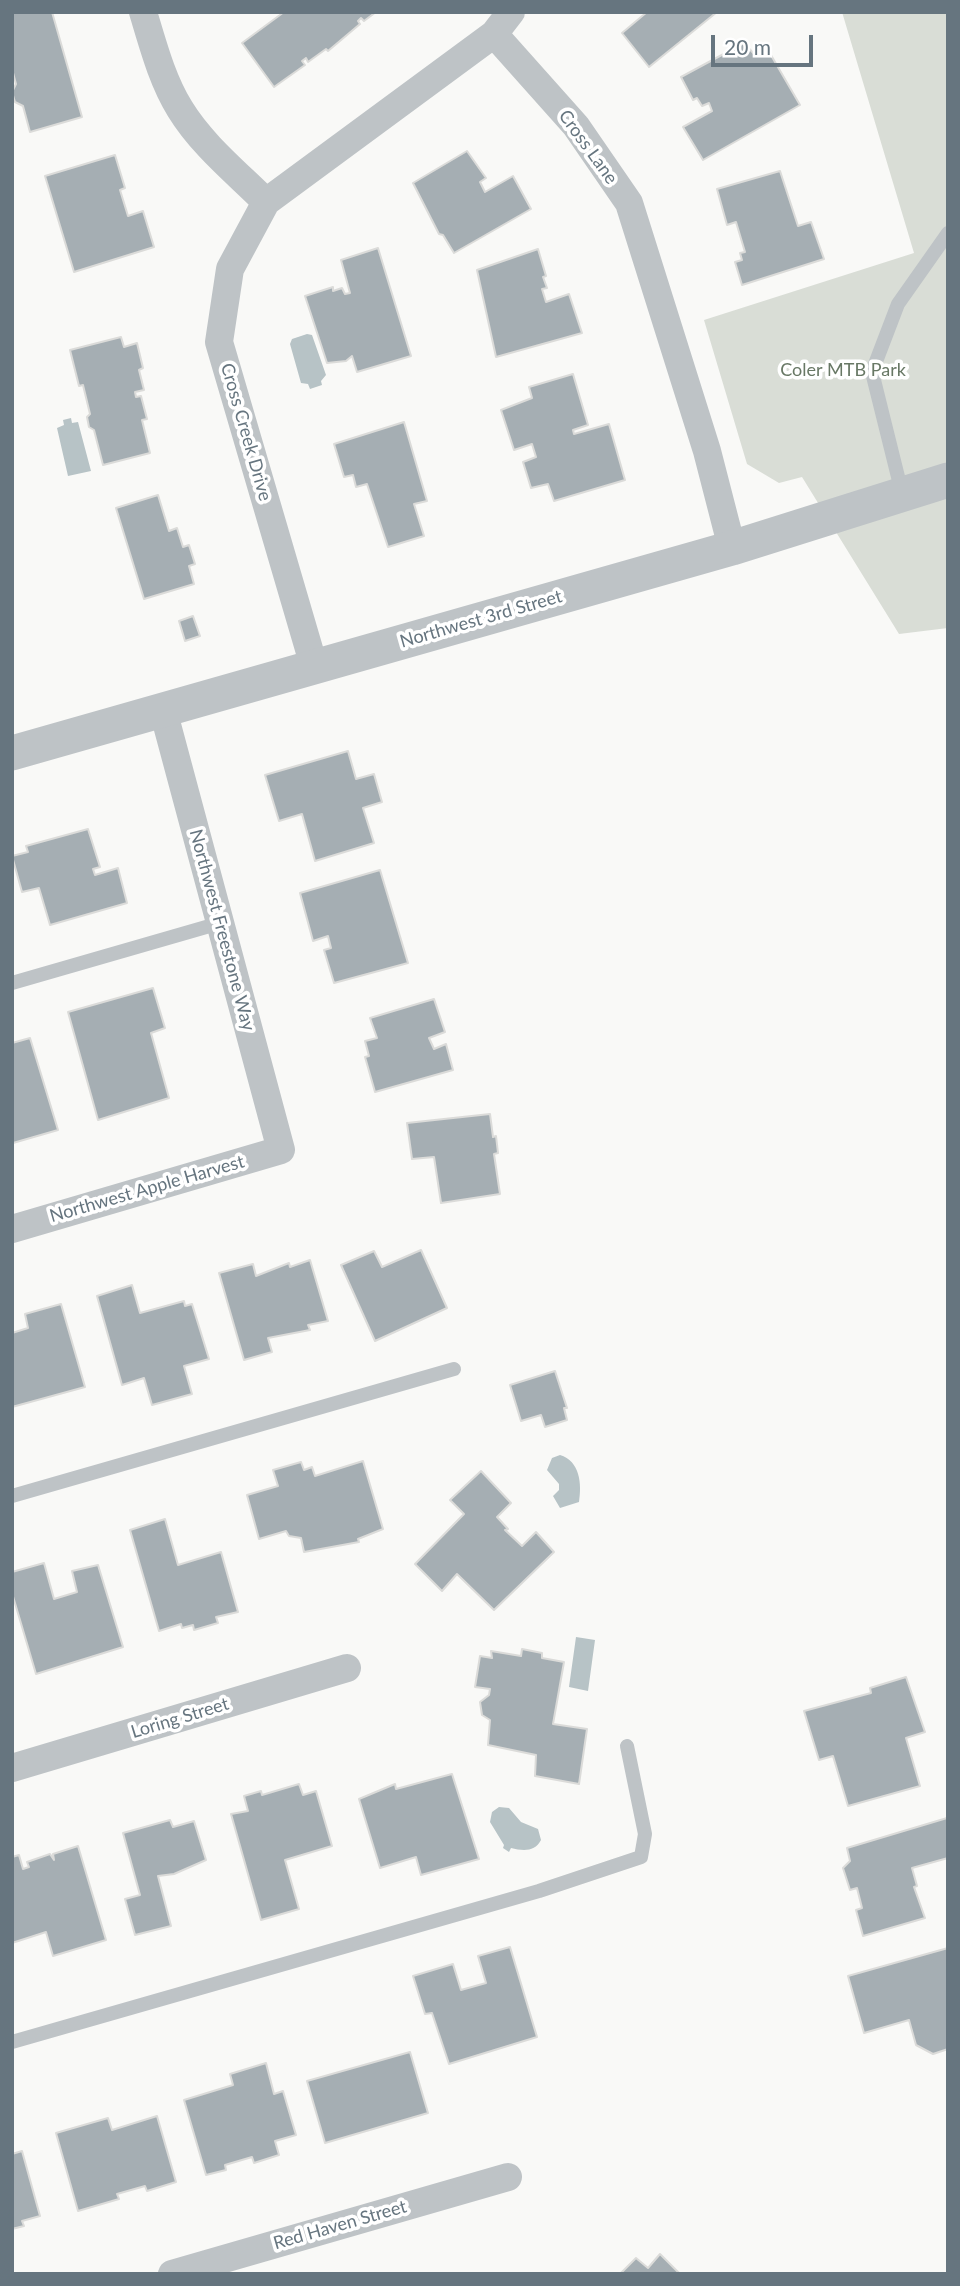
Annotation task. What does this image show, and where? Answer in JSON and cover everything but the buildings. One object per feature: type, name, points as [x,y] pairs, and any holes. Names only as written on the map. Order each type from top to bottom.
[{"type":"street","points":[[143,12],[159,65],[180,109],[204,141],[266,202],[494,34],[511,12]]},
{"type":"street","name":"Cross Lane","points":[[494,34],[576,126],[629,203],[707,451],[732,548]]},
{"type":"street","name":"Cross Creek Drive","points":[[266,202],[230,269],[219,342],[314,666]]},
{"type":"street","name":"Northwest 3rd Street","points":[[12,753],[732,548],[948,480]]},
{"type":"street","name":"Northwest Freestone Way","points":[[163,710],[281,1150]]},
{"type":"street","name":"Northwest Apple Harvest","points":[[12,1229],[281,1150]]},
{"type":"street","name":"Loring Street","points":[[12,1768],[347,1668]]},
{"type":"street","name":"Red Haven Street","points":[[172,2274],[508,2177]]},
{"type":"lane","points":[[902,493],[872,372],[898,304],[948,233]]},
{"type":"lane","points":[[12,983],[220,923]]},
{"type":"lane","points":[[12,1496],[454,1369]]},
{"type":"lane","points":[[12,2042],[540,1891],[641,1857],[644,1824],[627,1746]]},
{"type":"green space","name":"Coler MTB Park","points":[[842,12],[948,12],[948,628],[899,634],[802,477],[779,483],[747,464],[704,320],[914,253]]},
{"type":"shaded area","points":[[312,335],[326,375],[321,381],[322,385],[310,389],[308,384],[301,383],[290,344],[292,339]]},
{"type":"shaded area","points":[[71,418],[72,423],[78,422],[91,471],[68,476],[57,428],[64,425],[63,420]]},
{"type":"shaded area","points":[[560,1455],[572,1462],[576,1468],[580,1488],[579,1502],[560,1508],[553,1496],[559,1490],[559,1484],[547,1470],[552,1458]]},
{"type":"shaded area","points":[[576,1637],[595,1640],[588,1691],[569,1687]]},
{"type":"shaded area","points":[[499,1807],[509,1808],[521,1822],[538,1829],[541,1840],[535,1847],[528,1850],[511,1848],[509,1852],[503,1848],[504,1845],[490,1822],[492,1812]]}]
